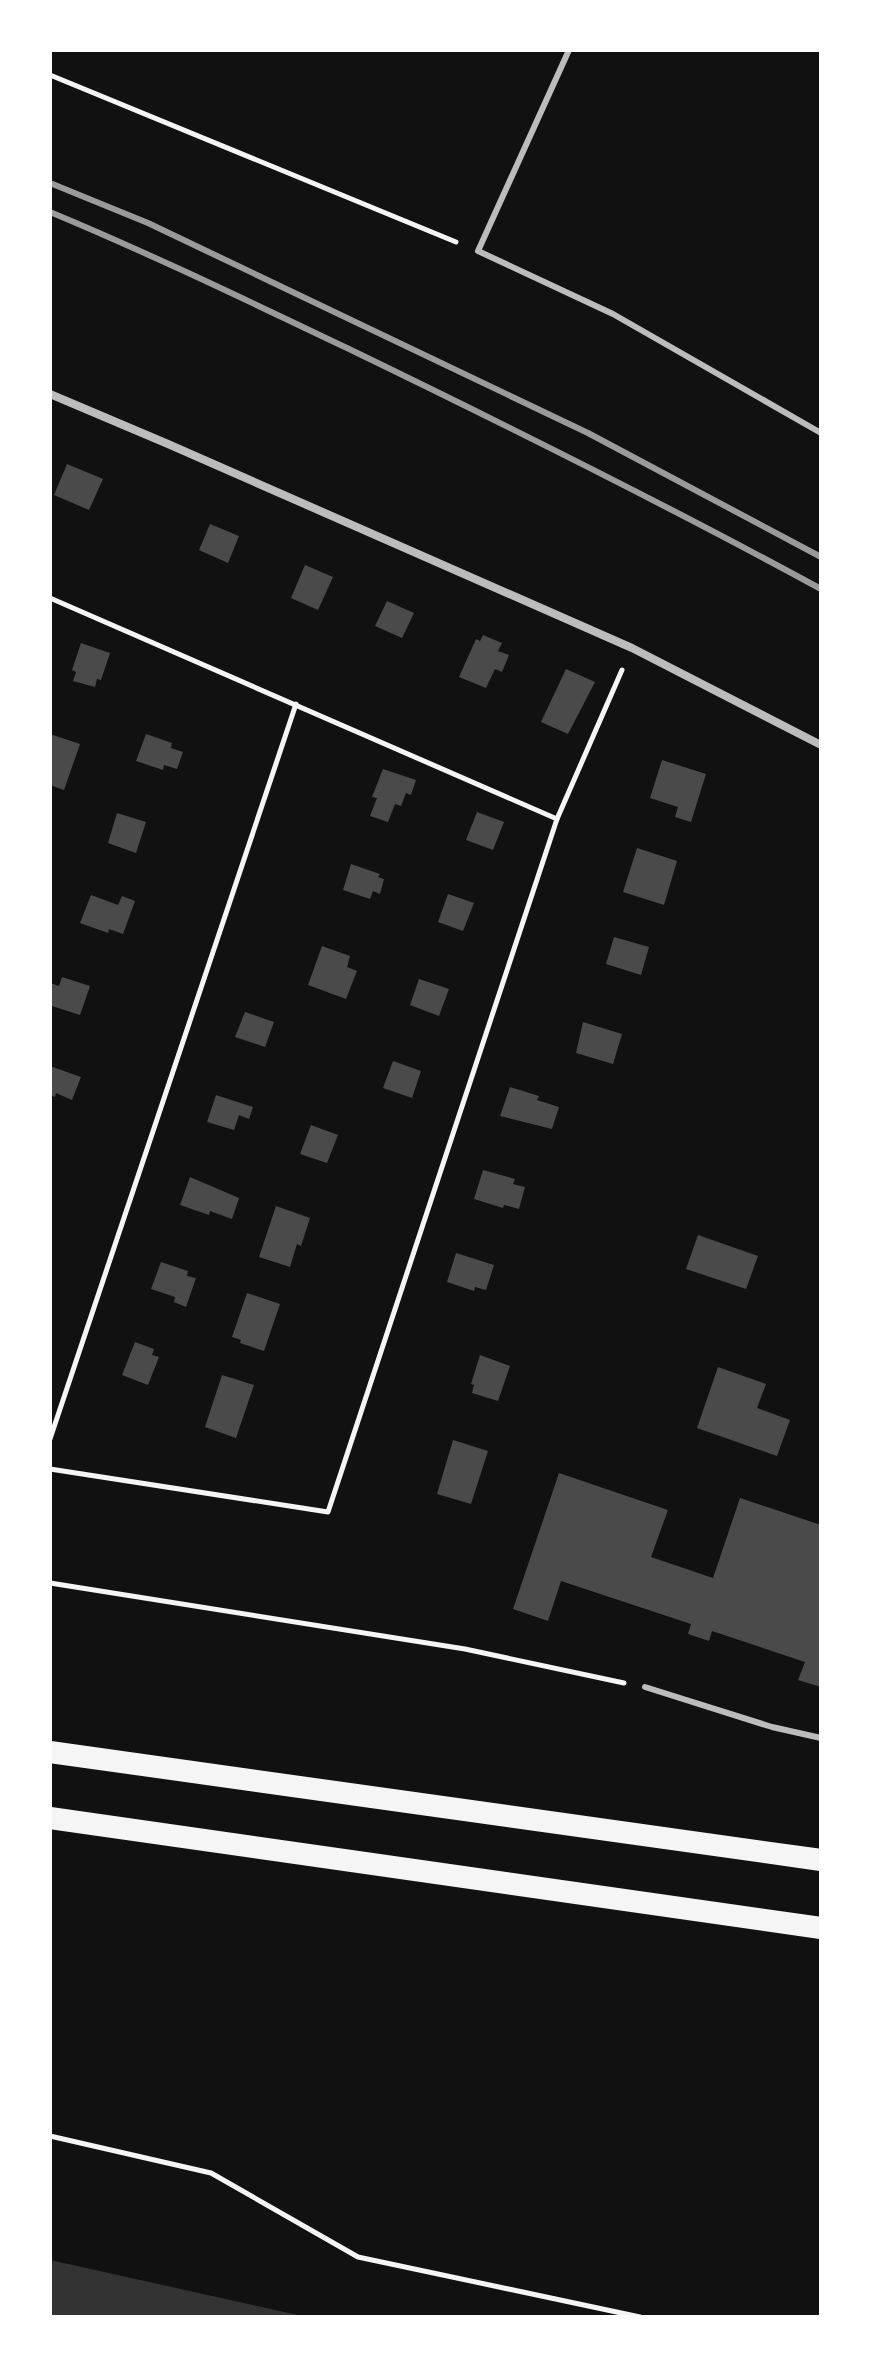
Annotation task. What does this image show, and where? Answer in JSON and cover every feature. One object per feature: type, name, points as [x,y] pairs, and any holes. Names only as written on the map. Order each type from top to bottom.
[{"type":"highway","points":[[50,1752],[821,1860]]},
{"type":"highway","points":[[50,1818],[821,1928]]},
{"type":"street","points":[[50,394],[632,648],[821,745]]},
{"type":"lane","points":[[569,50],[478,251],[613,314],[821,433]]},
{"type":"lane","points":[[645,1687],[772,1727],[821,1738]]},
{"type":"path","points":[[50,75],[478,251]]},
{"type":"path","points":[[50,598],[557,819]]},
{"type":"path","points":[[50,1469],[328,1512],[557,819],[632,648]]},
{"type":"path","points":[[50,1439],[296,704]]},
{"type":"path","points":[[50,1583],[465,1649],[645,1687]]},
{"type":"path","points":[[50,2136],[211,2173],[358,2257],[640,2317]]},
{"type":"shaded area","points":[[50,2260],[307,2317],[50,2317]]},
{"type":"building","points":[[67,464],[103,479],[89,510],[54,495]]},
{"type":"building","points":[[210,524],[239,536],[228,563],[199,550]]},
{"type":"building","points":[[305,565],[333,577],[318,610],[291,598]]},
{"type":"building","points":[[387,601],[414,613],[402,638],[375,626]]},
{"type":"building","points":[[483,635],[502,643],[498,651],[509,655],[502,672],[495,669],[486,688],[459,677],[476,639],[480,641]]},
{"type":"building","points":[[81,643],[110,653],[101,680],[97,679],[95,687],[73,681],[76,672],[72,670]]},
{"type":"building","points":[[566,669],[595,682],[568,734],[541,722]]},
{"type":"building","points":[[50,734],[80,744],[64,790],[50,785]]},
{"type":"building","points":[[146,734],[172,743],[171,748],[183,752],[177,769],[164,765],[163,770],[136,761]]},
{"type":"building","points":[[662,760],[706,774],[691,822],[675,817],[678,807],[650,798]]},
{"type":"building","points":[[383,769],[416,780],[411,795],[406,793],[401,806],[395,804],[388,822],[370,816],[377,798],[372,797]]},
{"type":"building","points":[[477,812],[504,822],[493,850],[466,840]]},
{"type":"building","points":[[117,813],[146,822],[136,853],[108,843]]},
{"type":"building","points":[[637,848],[677,861],[664,905],[623,892]]},
{"type":"building","points":[[351,864],[380,874],[378,877],[384,879],[380,894],[373,891],[370,899],[343,890]]},
{"type":"building","points":[[448,894],[474,903],[463,931],[438,922]]},
{"type":"building","points":[[91,895],[118,905],[122,896],[135,901],[123,934],[109,929],[108,933],[80,923]]},
{"type":"building","points":[[614,937],[649,947],[641,975],[606,964]]},
{"type":"building","points":[[322,946],[350,956],[347,967],[357,971],[346,999],[308,985]]},
{"type":"building","points":[[62,977],[90,986],[80,1015],[52,1006],[50,983],[59,986]]},
{"type":"building","points":[[419,979],[449,989],[439,1016],[410,1005]]},
{"type":"building","points":[[245,1012],[274,1022],[265,1047],[235,1037]]},
{"type":"building","points":[[583,1022],[622,1034],[613,1064],[576,1053]]},
{"type":"building","points":[[393,1061],[421,1071],[412,1098],[383,1088]]},
{"type":"building","points":[[50,1066],[81,1077],[72,1100],[56,1093],[55,1097],[50,1095]]},
{"type":"building","points":[[510,1087],[539,1096],[537,1100],[559,1107],[552,1129],[500,1116]]},
{"type":"building","points":[[216,1095],[253,1107],[249,1119],[239,1115],[234,1130],[207,1122]]},
{"type":"building","points":[[311,1125],[338,1135],[327,1163],[300,1154]]},
{"type":"building","points":[[483,1170],[515,1179],[513,1184],[525,1187],[519,1209],[504,1205],[503,1208],[474,1199]]},
{"type":"building","points":[[190,1177],[239,1198],[232,1219],[180,1205]]},
{"type":"building","points":[[276,1206],[310,1218],[290,1267],[259,1257]]},
{"type":"building","points":[[698,1235],[758,1256],[746,1289],[686,1269]]},
{"type":"building","points":[[456,1253],[494,1265],[486,1290],[475,1287],[474,1291],[447,1282]]},
{"type":"building","points":[[161,1262],[188,1271],[187,1276],[196,1278],[186,1307],[174,1302],[175,1297],[151,1289]]},
{"type":"building","points":[[247,1293],[280,1304],[264,1351],[232,1337]]},
{"type":"building","points":[[135,1342],[154,1349],[152,1355],[159,1357],[148,1385],[122,1375]]},
{"type":"building","points":[[480,1355],[510,1366],[498,1401],[472,1393],[474,1385],[471,1384]]},
{"type":"building","points":[[718,1367],[766,1384],[757,1408],[790,1420],[777,1456],[697,1428]]},
{"type":"building","points":[[222,1375],[254,1385],[236,1438],[205,1427]]},
{"type":"building","points":[[453,1440],[488,1451],[471,1504],[437,1494]]},
{"type":"building","points":[[559,1473],[668,1510],[651,1557],[713,1578],[740,1498],[821,1525],[821,1687],[798,1680],[805,1662],[712,1631],[709,1641],[688,1634],[691,1624],[561,1581],[548,1621],[513,1609]]},
{"type":"railway","points":[[50,183],[148,223],[588,433],[821,557]]},
{"type":"railway","points":[[50,212],[199,278],[407,377],[821,589]]}]
